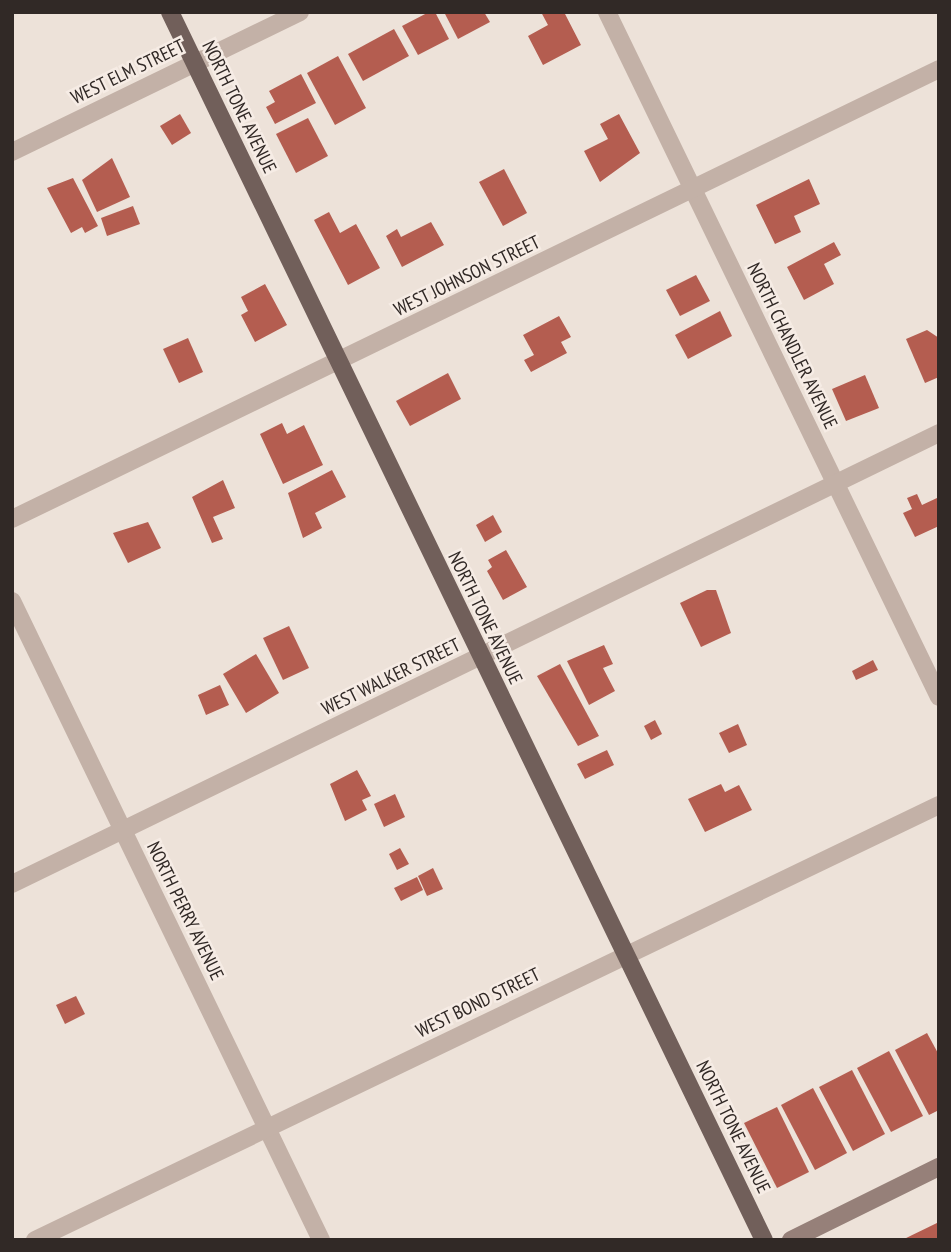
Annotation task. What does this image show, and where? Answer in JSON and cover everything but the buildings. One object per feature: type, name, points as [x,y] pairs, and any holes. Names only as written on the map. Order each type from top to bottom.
[{"type":"main road","name":"NORTH TONE AVENUE","points":[[170,12],[764,1240]]},
{"type":"main road","points":[[791,1240],[939,1167]]},
{"type":"street","name":"WEST ELM STREET","points":[[12,152],[300,12]]},
{"type":"street","name":"NORTH CHANDLER AVENUE","points":[[607,12],[939,697]]},
{"type":"street","name":"WEST JOHNSON STREET","points":[[12,519],[939,69]]},
{"type":"street","name":"WEST WALKER STREET","points":[[12,884],[939,433]]},
{"type":"street","name":"NORTH PERRY AVENUE","points":[[12,601],[321,1240]]},
{"type":"street","name":"WEST BOND STREET","points":[[35,1240],[939,805]]}]
